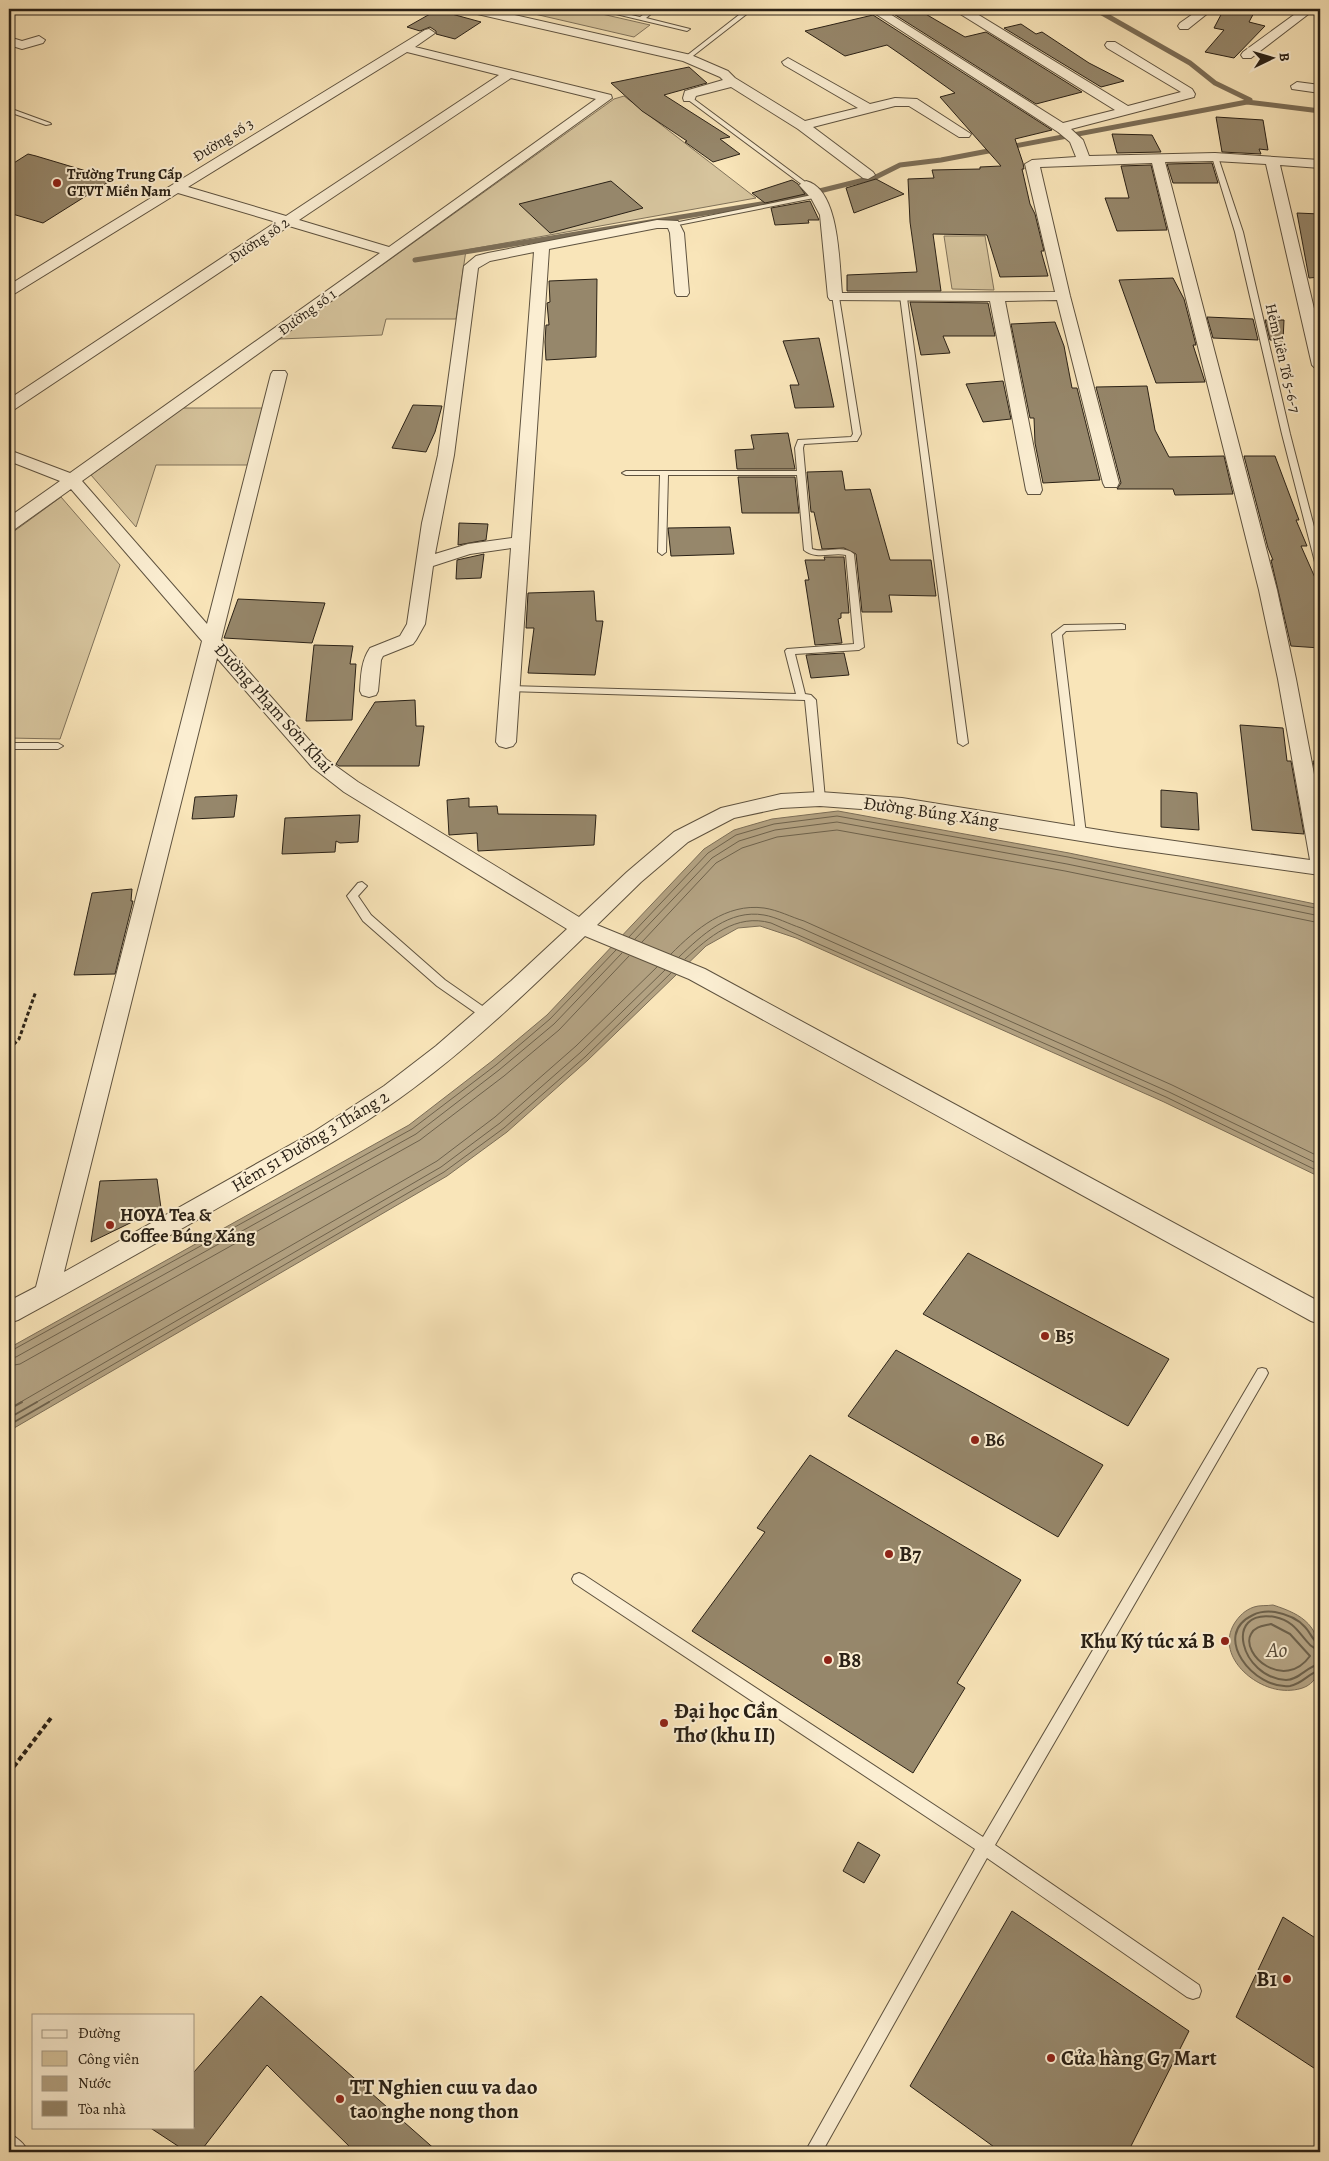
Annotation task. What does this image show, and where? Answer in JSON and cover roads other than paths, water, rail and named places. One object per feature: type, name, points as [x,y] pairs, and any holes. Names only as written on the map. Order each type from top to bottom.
[{"type":"street","points":[[473,9],[687,58],[724,74],[730,81],[803,126],[868,175]]},
{"type":"street","points":[[874,9],[1066,131],[1076,140],[1084,160]]},
{"type":"street","points":[[961,9],[1127,111]]},
{"type":"street","points":[[1184,26],[1207,9]]},
{"type":"street","points":[[1247,54],[1309,9]]},
{"type":"street","name":"Đường số 3","points":[[9,291],[429,33]]},
{"type":"street","points":[[9,41],[22,45],[38,40]]},
{"type":"street","points":[[1066,131],[1127,111],[1189,94],[1186,89],[1111,45]]},
{"type":"street","points":[[405,48],[509,74]]},
{"type":"street","points":[[788,62],[869,109]]},
{"type":"street","name":"Đường số 1","points":[[9,525],[606,98],[509,74]]},
{"type":"street","name":"Đường số 2","points":[[9,406],[509,74]]},
{"type":"street","points":[[689,98],[690,94],[725,85],[730,81]]},
{"type":"street","points":[[1297,86],[1320,89]]},
{"type":"street","points":[[803,126],[895,102],[912,102],[964,134]]},
{"type":"street","points":[[1111,483],[1063,296],[1032,164],[1084,160],[1158,160],[1215,157],[1320,164]]},
{"type":"street","points":[[1158,160],[1268,590],[1287,678],[1320,859]]},
{"type":"street","points":[[1272,160],[1320,365]]},
{"type":"street","points":[[806,185],[817,196],[827,214],[835,297],[1063,296]]},
{"type":"street","points":[[177,188],[391,252]]},
{"type":"street","points":[[369,691],[372,660],[376,652],[406,640],[416,624],[432,522],[446,455],[471,266],[481,259],[658,224],[673,224],[678,233],[682,293]]},
{"type":"street","points":[[506,742],[542,247]]},
{"type":"street","points":[[997,297],[1034,490]]},
{"type":"street","points":[[47,1292],[279,374]]},
{"type":"street","name":"Đường Phạm Sơn Khai","points":[[9,456],[72,480],[313,756],[337,778],[580,927],[602,934],[697,974],[1320,1314]]},
{"type":"street","points":[[425,563],[468,549],[520,542]]},
{"type":"street","name":"Đường Búng Xáng","points":[[580,927],[681,837],[728,813],[781,801],[820,799],[902,805],[1081,834],[1320,868]]},
{"type":"street","name":"Hẻm 51 Đường 3 Tháng 2","points":[[9,1313],[323,1138],[392,1092],[444,1052],[519,987],[580,927]]},
{"type":"lane","points":[[598,9],[687,29]]},
{"type":"lane","points":[[641,19],[654,9]]},
{"type":"lane","points":[[687,58],[746,12],[759,9]]},
{"type":"lane","points":[[689,98],[806,185]]},
{"type":"lane","points":[[9,110],[48,124]]},
{"type":"lane","name":"Hẻm Liên Tổ 5-6-7","points":[[1215,157],[1239,232],[1286,434],[1320,566]]},
{"type":"lane","points":[[673,224],[817,196]]},
{"type":"lane","points":[[801,695],[790,651],[859,647],[850,554],[840,551],[818,553],[808,550],[799,448],[801,442],[854,439],[857,434],[835,297]]},
{"type":"lane","points":[[902,298],[963,743]]},
{"type":"lane","points":[[626,472],[801,473]]},
{"type":"lane","points":[[662,552],[664,473]]},
{"type":"lane","points":[[1081,834],[1057,634],[1064,628],[1122,627]]},
{"type":"lane","points":[[509,689],[808,696],[811,700],[820,799]]},
{"type":"lane","points":[[9,746],[58,746]]},
{"type":"lane","points":[[362,886],[352,896],[367,918],[441,983],[487,1015]]},
{"type":"lane","points":[[812,2152],[985,1846],[1262,1373]]},
{"type":"lane","points":[[579,1579],[985,1846],[1193,1991]]},
{"type":"lane","points":[[9,2142],[20,2152]]},
{"type":"water","points":[[838,811],[1069,853],[1320,905],[1320,1177],[1164,1102],[796,938],[760,926],[738,928],[706,946],[588,1060],[507,1132],[447,1176],[9,1431],[9,1348],[409,1125],[492,1061],[547,1015],[704,849],[734,830],[772,819]]},
{"type":"water","name":"Ao","points":[[1273,1605],[1301,1618],[1308,1624],[1317,1639],[1320,1661],[1319,1672],[1310,1684],[1304,1687],[1287,1690],[1270,1688],[1249,1676],[1233,1658],[1230,1636],[1236,1621],[1251,1608]]},
{"type":"waterway","points":[[1095,9],[1190,63],[1215,83],[1250,100]]},
{"type":"waterway","points":[[415,260],[779,201],[876,177],[900,165],[941,160],[1247,102],[1320,111]]},
{"type":"place","name":"Trường Trung Cấp GTVT Miền Nam","points":[[57,183]]},
{"type":"place","name":"HOYA Tea & Coffee Búng Xáng","points":[[110,1225]]},
{"type":"place","name":"B5","points":[[1045,1336]]},
{"type":"place","name":"B6","points":[[975,1440]]},
{"type":"place","name":"B7","points":[[889,1554]]},
{"type":"place","name":"Khu Ký túc xá B","points":[[1225,1641]]},
{"type":"place","name":"B8","points":[[828,1660]]},
{"type":"place","name":"Đại học Cần Thơ (khu II)","points":[[664,1723]]},
{"type":"place","name":"B1","points":[[1287,1979]]},
{"type":"place","name":"Cửa hàng G7 Mart","points":[[1051,2058]]},
{"type":"place","name":"TT Nghien cuu va dao tao nghe nong thon","points":[[340,2099]]}]
